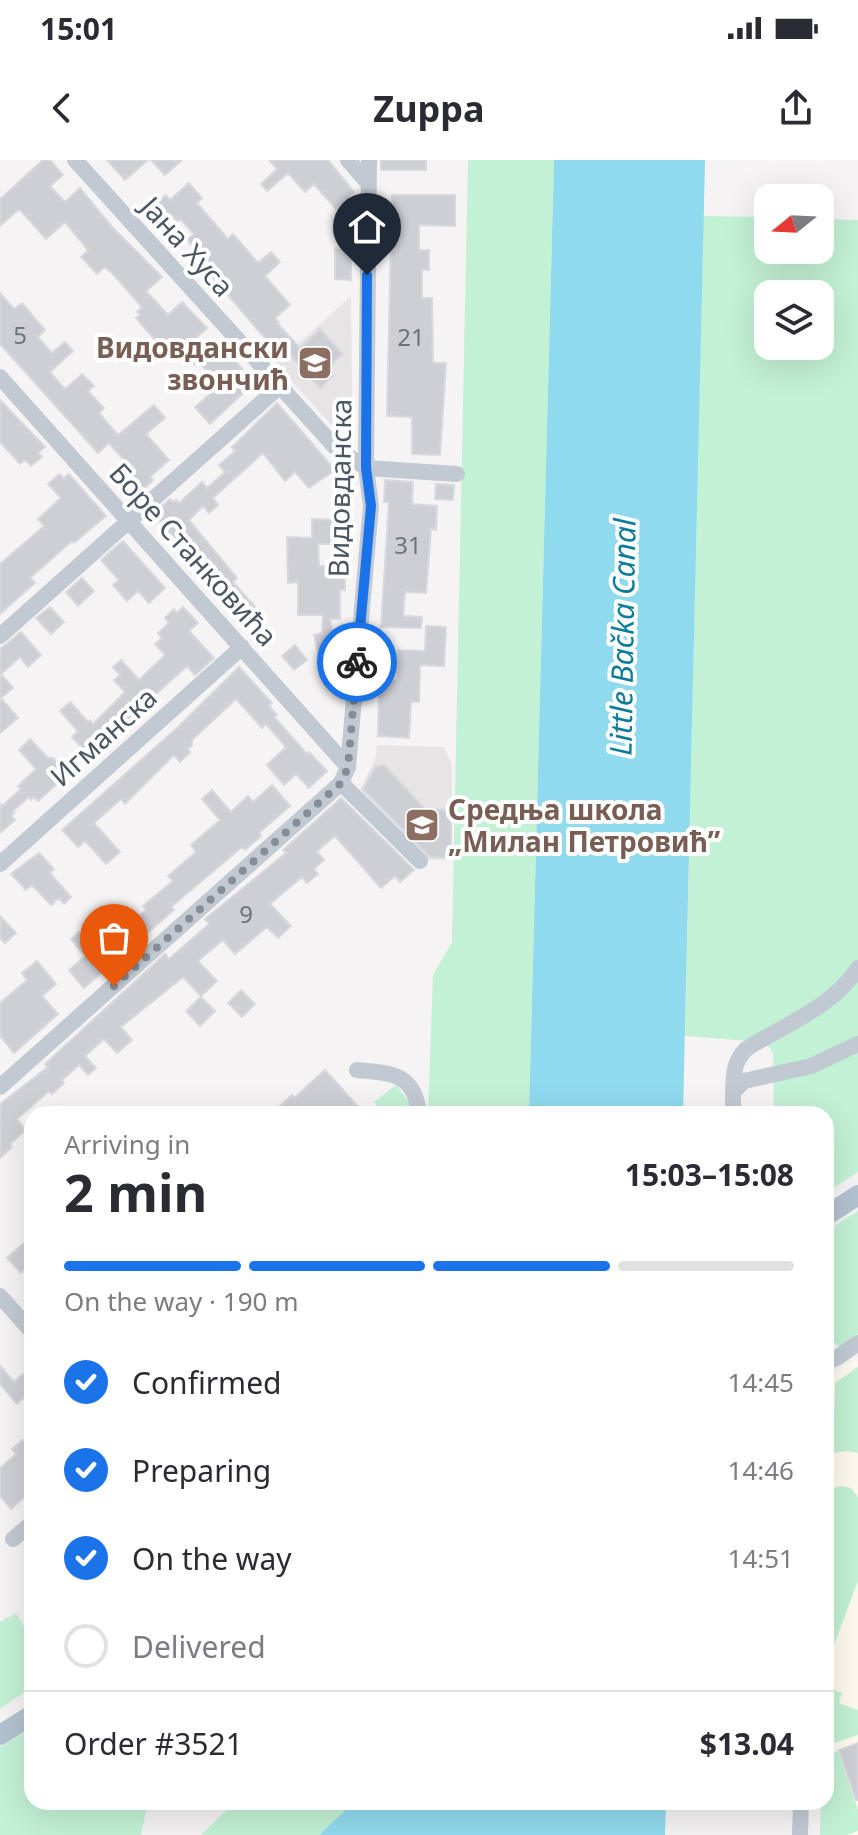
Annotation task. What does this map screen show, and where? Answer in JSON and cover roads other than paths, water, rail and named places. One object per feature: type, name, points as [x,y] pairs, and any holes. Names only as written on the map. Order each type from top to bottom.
[{"type":"main road","points":[[834,1211],[858,1195]]},
{"type":"street","name":"Јана Хуса","points":[[75,160],[335,447],[366,468]]},
{"type":"street","points":[[348,160],[368,183]]},
{"type":"street","name":"Видовданска","points":[[345,775],[371,506],[366,468],[369,160]]},
{"type":"street","name":"Боре Станковића","points":[[0,377],[242,647],[345,775],[420,861]]},
{"type":"street","points":[[0,636],[280,386]]},
{"type":"street","points":[[366,468],[457,474]]},
{"type":"street","name":"Игманска","points":[[0,864],[242,647]]},
{"type":"street","points":[[0,1087],[345,775]]},
{"type":"street","points":[[733,1106],[734,1070],[737,1059],[746,1049],[822,1006],[852,978],[858,968]]},
{"type":"street","points":[[733,1092],[744,1081],[811,1066],[858,1044]]},
{"type":"street","points":[[357,1070],[400,1077],[413,1089],[417,1106]]},
{"type":"street","points":[[0,1296],[24,1323]]},
{"type":"street","points":[[834,1359],[858,1343]]},
{"type":"street","points":[[13,1539],[24,1530]]},
{"type":"street","points":[[800,1835],[801,1810]]},
{"type":"water","name":"Little Bačka Canal","points":[[554,160],[705,160],[683,1106],[529,1106]]},
{"type":"water","points":[[346,1810],[666,1810],[665,1835],[319,1835]]},
{"type":"place","name":"Видовдански звончић","points":[[315,363]]},
{"type":"place","name":"Средња школа „Милан Петровић”","points":[[422,825]]}]
